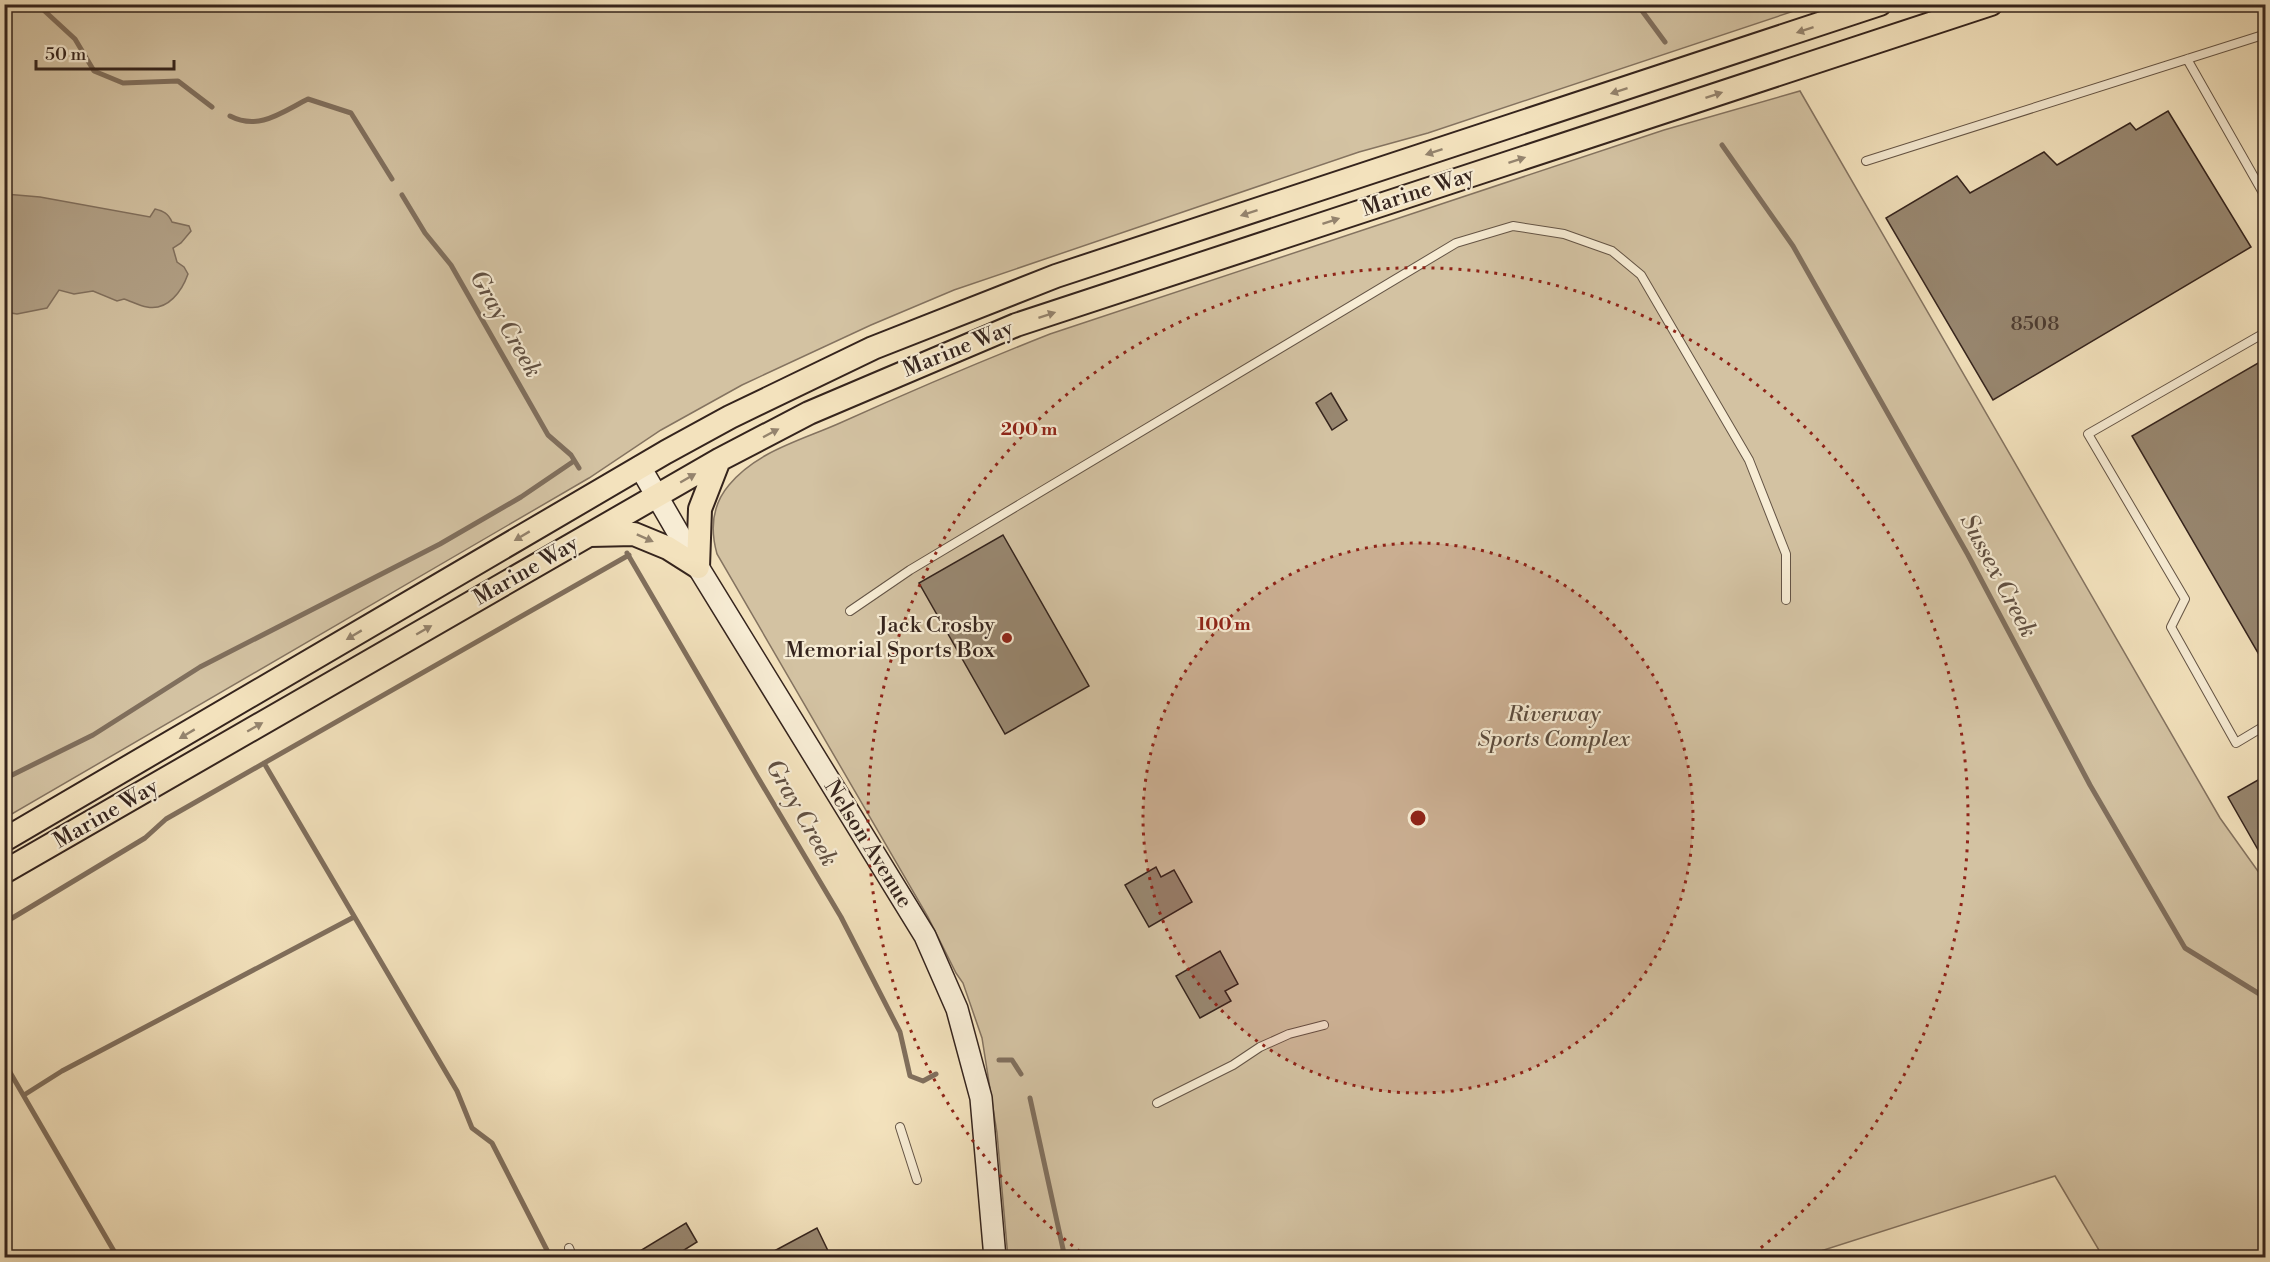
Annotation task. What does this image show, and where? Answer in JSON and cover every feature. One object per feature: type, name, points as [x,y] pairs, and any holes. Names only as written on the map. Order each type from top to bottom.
[{"type":"main road","name":"Marine Way","points":[[4,840],[640,467],[730,417],[873,348],[1056,276],[1880,4]]},
{"type":"main road","name":"Marine Way","points":[[4,872],[587,535],[719,460],[809,413],[1016,325],[1991,4]]},
{"type":"main road","points":[[698,567],[700,509],[719,460]]},
{"type":"main road","points":[[587,535],[634,534],[668,548],[698,567]]},
{"type":"street","name":"Nelson Avenue","points":[[640,467],[698,567],[925,936],[957,1009],[981,1098],[995,1257]]},
{"type":"lane","points":[[1866,161],[2265,34]]},
{"type":"lane","points":[[2187,59],[2265,198]]},
{"type":"lane","points":[[850,611],[910,570],[1456,243],[1513,226],[1564,234],[1612,251],[1641,275],[1749,460],[1786,554],[1786,600]]},
{"type":"lane","points":[[2265,332],[2088,434],[2185,599],[2171,627],[2236,743],[2265,725]]},
{"type":"lane","points":[[1157,1103],[1233,1065],[1260,1047],[1289,1035],[1324,1026]]},
{"type":"lane","points":[[900,1127],[917,1180]]},
{"type":"lane","points":[[570,1248],[573,1257]]},
{"type":"green space","points":[[5,5],[1812,5],[1428,133],[1359,152],[954,290],[871,325],[742,385],[661,430],[589,478],[5,818]]},
{"type":"green space","name":"Riverway Sports Complex","points":[[1800,91],[2220,818],[2265,881],[2265,1257],[2103,1257],[2055,1176],[1802,1257],[1008,1258],[997,1133],[982,1038],[963,983],[928,917],[717,554],[713,526],[716,509],[723,493],[740,473],[766,455],[944,377],[1050,334],[1664,130]]},
{"type":"shaded area","points":[[5,194],[40,197],[150,217],[155,209],[163,212],[172,222],[189,226],[191,231],[181,243],[173,248],[177,262],[188,274],[178,293],[168,303],[161,306],[144,306],[124,299],[117,301],[93,291],[74,294],[59,290],[47,308],[17,314],[5,312]]},
{"type":"building","points":[[2168,111],[2251,247],[1993,400],[1886,218],[1957,176],[1970,193],[2044,152],[2057,165],[2130,123],[2136,130]]},
{"type":"building","points":[[2265,359],[2265,665],[2132,436]]},
{"type":"building","points":[[1331,393],[1347,420],[1332,430],[1316,403]]},
{"type":"building","name":"Jack Crosby Memorial Sports Box","points":[[1003,535],[1089,686],[1005,734],[919,583]]},
{"type":"building","points":[[2265,776],[2265,862],[2228,797]]},
{"type":"building","points":[[1156,867],[1161,877],[1174,870],[1192,902],[1149,927],[1125,885]]},
{"type":"building","points":[[1220,951],[1238,984],[1225,991],[1231,1001],[1200,1018],[1176,976]]},
{"type":"building","points":[[686,1223],[697,1242],[673,1257],[630,1257]]},
{"type":"building","points":[[817,1228],[831,1257],[763,1257]]},
{"type":"waterway","name":"Gray Creek","points":[[37,4],[75,39],[94,71],[123,83],[178,81],[212,107]]},
{"type":"waterway","name":"Sussex Creek","points":[[1637,4],[1665,42]]},
{"type":"waterway","name":"Gray Creek","points":[[230,116],[251,122],[261,121],[308,99],[351,113],[392,179]]},
{"type":"waterway","name":"Sussex Creek","points":[[1722,145],[1793,246],[1968,555],[2090,785],[2185,948],[2266,998]]},
{"type":"waterway","name":"Gray Creek","points":[[402,195],[425,233],[451,265],[548,435],[571,455],[579,468]]},
{"type":"waterway","points":[[4,779],[93,735],[200,667],[440,544],[521,497],[574,461]]},
{"type":"waterway","name":"Gray Creek","points":[[627,553],[841,917],[900,1032],[910,1076],[923,1081],[936,1074]]},
{"type":"waterway","points":[[4,923],[145,838],[166,819],[629,555]]},
{"type":"waterway","points":[[264,763],[457,1091],[472,1128],[492,1143],[551,1258]]},
{"type":"waterway","points":[[24,1095],[62,1071],[354,917]]},
{"type":"waterway","name":"Gray Creek","points":[[999,1060],[1012,1060],[1021,1074]]},
{"type":"waterway","points":[[4,1062],[118,1258]]},
{"type":"waterway","name":"Gray Creek","points":[[1030,1098],[1065,1258]]},
{"type":"place","name":"Jack Crosby Memorial Sports Box","points":[[1007,638]]}]
